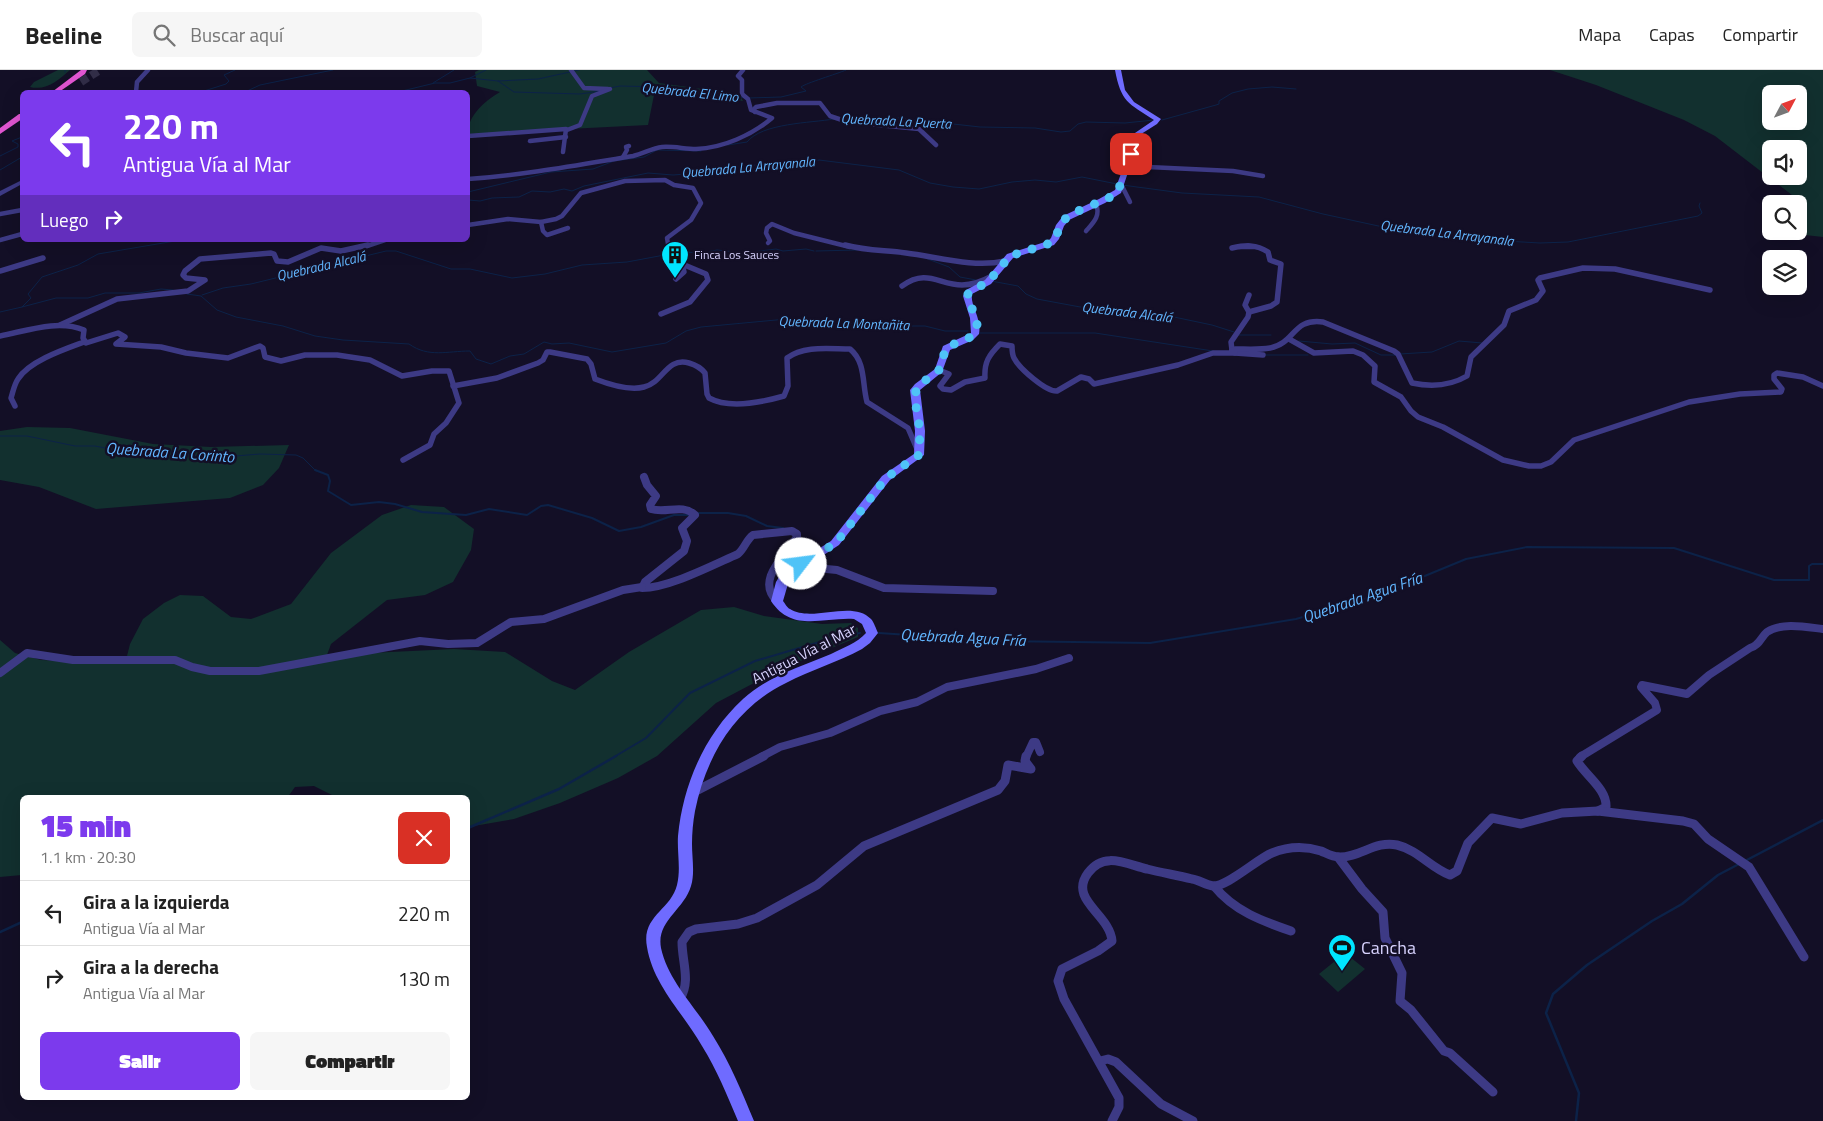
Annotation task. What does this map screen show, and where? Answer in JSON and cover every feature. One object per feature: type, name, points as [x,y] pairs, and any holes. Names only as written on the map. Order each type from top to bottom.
[{"type":"highway","points":[[58,90],[84,70]]},
{"type":"highway","points":[[68,90],[81,82]]},
{"type":"highway","points":[[0,132],[20,117]]},
{"type":"highway","points":[[0,139],[20,125]]},
{"type":"main road","points":[[777,601],[786,575],[836,543],[886,478],[916,458],[919,453],[920,431],[915,400],[916,390],[918,386],[939,370],[946,348],[970,338],[974,334],[976,318],[967,296],[969,292],[988,282],[1005,261],[1022,251],[1051,243],[1055,240],[1064,220],[1114,195],[1121,184],[1134,146],[1135,135],[1155,123],[1158,119],[1132,103],[1122,90],[1118,70]]},
{"type":"main road","name":"Antigua Vía al Mar","points":[[746,1121],[707,1038],[672,989],[659,964],[653,934],[657,923],[681,894],[684,886],[685,837],[688,812],[708,751],[728,723],[749,700],[773,684],[852,648],[868,638],[872,633],[866,622],[859,617],[840,614],[796,617],[783,612],[777,601]]},
{"type":"street","points":[[136,90],[138,82],[148,70]]},
{"type":"street","points":[[470,179],[523,175],[574,167],[623,156],[634,156],[662,147],[692,150],[736,141],[759,129],[772,118],[751,110],[748,99],[742,92],[742,80],[738,76],[743,70]]},
{"type":"street","points":[[470,136],[567,130],[580,125],[592,96],[610,89],[584,88],[572,71]]},
{"type":"street","points":[[755,112],[754,109],[756,107],[776,103],[820,103],[828,114],[848,122],[920,129],[936,145]]},
{"type":"street","points":[[563,152],[567,130]]},
{"type":"street","points":[[530,141],[566,137]]},
{"type":"street","points":[[623,156],[627,150],[626,147],[629,146]]},
{"type":"street","points":[[1127,166],[1233,171],[1263,176]]},
{"type":"street","points":[[470,226],[508,219],[541,222],[562,216],[582,193],[608,184],[631,180],[662,179],[674,186],[690,186],[696,191],[701,203],[691,220],[667,238],[668,244],[681,253],[684,272],[676,278]]},
{"type":"street","points":[[0,194],[20,183]]},
{"type":"street","points":[[1121,184],[1130,202]]},
{"type":"street","points":[[1086,231],[1096,220],[1098,209],[1096,204]]},
{"type":"street","points":[[0,214],[20,210]]},
{"type":"street","points":[[541,222],[543,231],[547,236],[568,228]]},
{"type":"street","points":[[768,243],[770,242],[766,233],[767,228],[772,224],[794,233],[869,251],[906,252],[985,263],[1005,261]]},
{"type":"street","points":[[0,240],[20,235]]},
{"type":"street","points":[[58,326],[117,299],[192,289],[203,283],[204,280],[186,278],[183,275],[185,271],[200,259],[271,252],[277,261],[288,262],[318,249],[345,250],[377,242]]},
{"type":"street","points":[[1232,248],[1249,245],[1259,247],[1267,251],[1270,260],[1281,264],[1278,302],[1249,312]]},
{"type":"street","points":[[0,271],[42,258]]},
{"type":"street","points":[[662,314],[690,302],[708,280],[706,274],[682,264]]},
{"type":"street","points":[[1233,352],[1242,348],[1269,349],[1289,339],[1301,324],[1315,321],[1323,322],[1394,351],[1398,354],[1412,383],[1455,384],[1467,376],[1471,357],[1504,325],[1509,311],[1540,297],[1543,288],[1538,280],[1540,278],[1583,268],[1615,270],[1710,290]]},
{"type":"street","points":[[902,286],[909,281],[932,277],[961,285],[981,282],[992,276]]},
{"type":"street","points":[[1233,352],[1231,342],[1248,317],[1249,312],[1245,305],[1249,295]]},
{"type":"street","points":[[0,336],[27,329],[58,326],[82,328],[84,330],[84,342]]},
{"type":"street","points":[[15,406],[11,398],[17,380],[22,375],[58,352],[84,342],[90,343],[118,333],[125,335],[116,344],[160,347],[186,353],[232,358],[252,347],[260,346],[263,348],[265,357],[277,361],[326,354],[370,360],[402,376],[446,370],[451,373],[453,386],[459,398],[454,412],[434,434],[430,445],[403,460]]},
{"type":"street","points":[[1289,339],[1314,353],[1358,352],[1375,366],[1374,382],[1402,398],[1415,415],[1441,426],[1485,452],[1514,462],[1534,466],[1548,464],[1574,440],[1689,402],[1740,394],[1781,392],[1782,389],[1774,379],[1774,374],[1777,373],[1803,377],[1823,386]]},
{"type":"street","points":[[939,370],[949,374],[940,386],[945,390],[951,390],[965,382],[981,380],[985,378],[984,367],[986,358],[1000,344],[1009,344],[1012,346],[1012,355],[1016,361],[1046,389],[1054,391],[1064,388],[1081,377],[1089,379],[1094,384],[1155,368],[1178,365],[1212,354],[1233,352],[1263,355]]},
{"type":"street","points":[[453,386],[488,380],[525,368],[543,360],[548,351],[587,359],[597,380],[640,388],[652,384],[667,372],[673,363],[681,361],[698,367],[706,373],[708,379],[707,394],[711,400],[734,403],[784,396],[788,386],[787,358],[791,354],[814,350],[850,349],[855,352],[862,370],[867,402],[908,428],[919,453]]},
{"type":"street","points":[[642,587],[645,582],[684,551],[687,541],[682,528],[695,515],[685,509],[658,512],[650,509],[650,505],[656,496],[647,485],[644,477]]},
{"type":"street","points":[[0,672],[27,653],[73,660],[175,660],[192,667],[210,671],[246,672],[348,656],[420,641],[448,644],[477,643],[511,622],[544,620],[624,590],[642,587],[650,588],[695,573],[738,554],[744,548],[748,538],[753,535],[792,531],[797,537],[775,568],[769,581],[768,588],[771,595],[777,601]]},
{"type":"street","points":[[820,554],[814,566],[816,568],[837,570],[884,588],[993,591]]},
{"type":"street","points":[[1598,810],[1606,807],[1607,802],[1604,795],[1577,761],[1578,758],[1657,710],[1655,703],[1641,687],[1642,685],[1687,694],[1709,676],[1750,648],[1757,646],[1761,638],[1772,631],[1793,625],[1823,628]]},
{"type":"street","points":[[694,792],[780,747],[830,733],[880,711],[917,702],[948,687],[1036,670],[1069,658]]},
{"type":"street","points":[[680,999],[684,994],[686,985],[682,942],[689,932],[696,929],[738,924],[757,918],[817,885],[864,846],[998,790],[1004,785],[1008,765],[1030,769],[1025,762],[1026,755],[1033,742],[1036,742],[1040,752]]},
{"type":"street","points":[[1112,1121],[1119,1107],[1119,1098],[1064,999],[1058,981],[1062,969],[1098,951],[1112,941],[1111,931],[1083,895],[1081,886],[1085,876],[1100,862],[1113,860],[1214,886],[1227,882],[1254,862],[1286,848],[1319,851],[1338,857],[1385,844],[1396,845],[1412,851],[1442,872],[1450,875],[1457,872],[1468,844],[1492,818],[1522,824],[1562,812],[1598,810],[1684,821],[1694,824],[1708,839],[1749,867],[1804,957]]},
{"type":"street","points":[[1338,857],[1362,889],[1383,912],[1385,938],[1402,974],[1400,1001],[1411,1010],[1444,1051],[1450,1053],[1493,1092]]},
{"type":"street","points":[[1214,886],[1218,892],[1247,916],[1292,931]]},
{"type":"street","points":[[1100,1061],[1108,1059],[1116,1062],[1161,1104],[1192,1121]]},
{"type":"green space","points":[[58,70],[70,70],[57,81],[47,86],[30,87],[34,82]]},
{"type":"green space","points":[[479,70],[647,70],[659,83],[739,94],[743,101],[655,90],[648,125],[470,134],[470,121],[474,115],[483,104],[500,92],[477,86],[475,72]]},
{"type":"green space","points":[[1550,70],[1823,70],[1823,237],[1807,235],[1807,195],[1792,195],[1779,185],[1807,185],[1807,140],[1762,140],[1762,172],[1715,136],[1684,120],[1596,85]]},
{"type":"green space","points":[[27,427],[70,428],[153,444],[211,447],[289,445],[279,468],[263,485],[230,498],[96,509],[39,487],[0,480],[0,431]]},
{"type":"green space","points":[[411,505],[444,507],[474,529],[471,550],[453,582],[425,595],[387,600],[331,644],[327,655],[454,649],[505,652],[552,681],[575,690],[629,652],[701,610],[734,607],[764,616],[822,624],[851,623],[858,628],[858,637],[779,670],[716,703],[657,756],[618,778],[560,803],[514,819],[470,827],[470,795],[332,795],[314,786],[295,787],[289,795],[20,795],[20,875],[0,877],[0,640],[15,653],[41,660],[113,663],[127,656],[130,644],[143,619],[164,603],[180,595],[203,596],[231,617],[251,619],[291,604],[331,553],[382,515]]},
{"type":"green space","name":"Cancha","points":[[1345,953],[1365,969],[1338,992],[1319,974]]},
{"type":"waterway","points":[[207,90],[226,84],[229,81],[224,75],[235,70]]},
{"type":"waterway","points":[[249,90],[260,85],[333,70]]},
{"type":"waterway","points":[[433,83],[454,70]]},
{"type":"waterway","points":[[470,78],[486,70]]},
{"type":"waterway","points":[[498,81],[538,79],[579,70]]},
{"type":"waterway","name":"Quebrada El Limo","points":[[749,98],[781,97],[806,91],[801,87],[846,70]]},
{"type":"waterway","name":"Quebrada El Limo","points":[[406,90],[435,83],[450,83],[470,78]]},
{"type":"waterway","name":"Quebrada El Limo","points":[[470,78],[498,81]]},
{"type":"waterway","name":"Quebrada El Limo","points":[[498,81],[514,92],[580,94],[600,91]]},
{"type":"waterway","name":"Quebrada El Limo","points":[[610,88],[620,86],[665,87],[675,92],[719,94],[745,98]]},
{"type":"waterway","name":"Quebrada La Puerta","points":[[1162,120],[1219,104],[1219,101],[1232,93],[1248,89],[1272,87],[1296,89]]},
{"type":"waterway","name":"Quebrada La Puerta","points":[[839,118],[843,116],[900,118],[980,127],[1035,128],[1061,132],[1070,131],[1078,124],[1086,122],[1125,123],[1154,120]]},
{"type":"waterway","name":"Quebrada La Puerta","points":[[728,145],[747,142],[754,136],[775,127],[834,119]]},
{"type":"waterway","points":[[0,156],[18,147],[18,144],[12,141],[20,138]]},
{"type":"waterway","name":"Quebrada La Puerta","points":[[470,192],[551,172],[593,169],[614,161],[644,157],[657,150],[701,151]]},
{"type":"waterway","points":[[0,170],[20,158]]},
{"type":"waterway","name":"Quebrada La Arrayanala","points":[[470,200],[519,197],[532,191],[550,192],[564,189],[572,191],[584,186],[648,173],[673,175],[726,171],[741,166],[789,163],[802,165],[819,160],[899,170],[930,183],[953,187],[979,189],[1012,182],[1035,180],[1056,182],[1082,177],[1117,184]]},
{"type":"waterway","name":"Quebrada La Arrayanala","points":[[1122,185],[1182,193],[1259,197],[1323,214],[1397,230],[1487,240],[1540,243],[1568,242],[1698,216],[1702,213],[1699,206],[1700,203]]},
{"type":"waterway","name":"Quebrada La Puerta","points":[[22,307],[31,298],[28,294],[42,277],[78,265],[98,254],[169,242]]},
{"type":"waterway","name":"Quebrada Alcalá","points":[[683,252],[702,253],[717,250],[744,253],[776,249],[783,251],[806,249],[814,251]]},
{"type":"waterway","name":"Quebrada Alcalá","points":[[816,251],[858,250]]},
{"type":"waterway","name":"Quebrada Alcalá","points":[[202,295],[223,288],[251,284],[386,251],[396,251],[451,269],[470,269],[512,278],[545,274],[582,265],[627,262],[675,253]]},
{"type":"waterway","name":"Quebrada Alcalá","points":[[925,258],[949,267],[960,277],[976,280]]},
{"type":"waterway","name":"Quebrada Alcalá","points":[[991,281],[1018,286],[1026,294],[1037,299],[1118,314],[1155,313],[1212,325],[1234,332]]},
{"type":"waterway","name":"Quebrada La Montañita","points":[[22,307],[56,298],[88,298],[105,293],[139,293],[161,289],[173,290]]},
{"type":"waterway","name":"Quebrada La Montañita","points":[[187,294],[201,296],[217,310],[236,317],[283,326],[315,336],[343,340],[409,344],[424,351],[438,353],[470,351],[476,359],[491,364],[510,356],[524,354],[544,342],[552,344],[569,343],[612,352],[666,343],[686,331],[701,327],[787,319],[889,326],[925,326],[945,331],[968,331]]},
{"type":"waterway","name":"Quebrada La Puerta","points":[[0,312],[22,307]]},
{"type":"waterway","name":"Quebrada La Montañita","points":[[977,333],[1095,333],[1213,351]]},
{"type":"waterway","name":"Quebrada Alcalá","points":[[1239,335],[1271,335]]},
{"type":"waterway","name":"Quebrada Alcalá","points":[[1299,341],[1332,344],[1355,343],[1381,355],[1396,355]]},
{"type":"waterway","name":"Quebrada Alcalá","points":[[1400,354],[1432,352],[1459,341],[1482,343]]},
{"type":"waterway","name":"Quebrada La Montañita","points":[[1265,355],[1308,355]]},
{"type":"waterway","name":"Quebrada La Corinto","points":[[0,436],[27,436],[75,446],[95,446],[115,450],[160,450],[211,458],[260,454],[296,455],[303,458],[315,470]]},
{"type":"waterway","name":"Quebrada La Corinto","points":[[315,470],[328,475],[330,481],[328,491],[351,505],[379,502],[395,504],[422,512],[466,515],[489,509],[527,515],[541,506],[548,505],[592,518],[619,531],[641,527],[674,515],[689,515]]},
{"type":"waterway","name":"Quebrada La Corinto","points":[[698,513],[728,513],[746,516],[767,526],[783,528]]},
{"type":"waterway","name":"Quebrada La Corinto","points":[[799,540],[792,551],[804,559]]},
{"type":"waterway","name":"Quebrada Agua Fría","points":[[879,633],[999,641],[1150,643],[1296,619],[1381,594],[1466,559],[1527,547],[1674,548],[1774,580],[1809,580],[1809,566],[1812,564],[1823,564]]},
{"type":"waterway","name":"Quebrada Agua Fría","points":[[614,757],[646,738],[690,693],[755,661],[833,638],[860,633]]},
{"type":"waterway","name":"Quebrada Agua Fría","points":[[470,827],[559,789],[616,756]]},
{"type":"waterway","points":[[1745,861],[1823,820]]},
{"type":"waterway","points":[[1576,1121],[1579,1093],[1546,1013],[1553,994],[1587,965],[1652,921],[1682,904],[1718,875],[1739,864]]},
{"type":"waterway","name":"Quebrada Agua Fría","points":[[0,932],[20,923]]},
{"type":"tunnel","points":[[81,82],[100,70]]},
{"type":"place","name":"Finca Los Sauces","points":[[675,279]]},
{"type":"place","name":"Cancha","points":[[1342,972]]},
{"type":"route","points":[[801,564],[836,543],[886,478],[919,455],[920,431],[919,414],[915,400],[916,390],[918,386],[939,370],[946,348],[964,341],[974,334],[977,323],[968,301],[967,296],[969,292],[988,282],[1010,256],[1055,240],[1060,225],[1068,217],[1114,195],[1118,191],[1128,158],[1131,154]]}]
